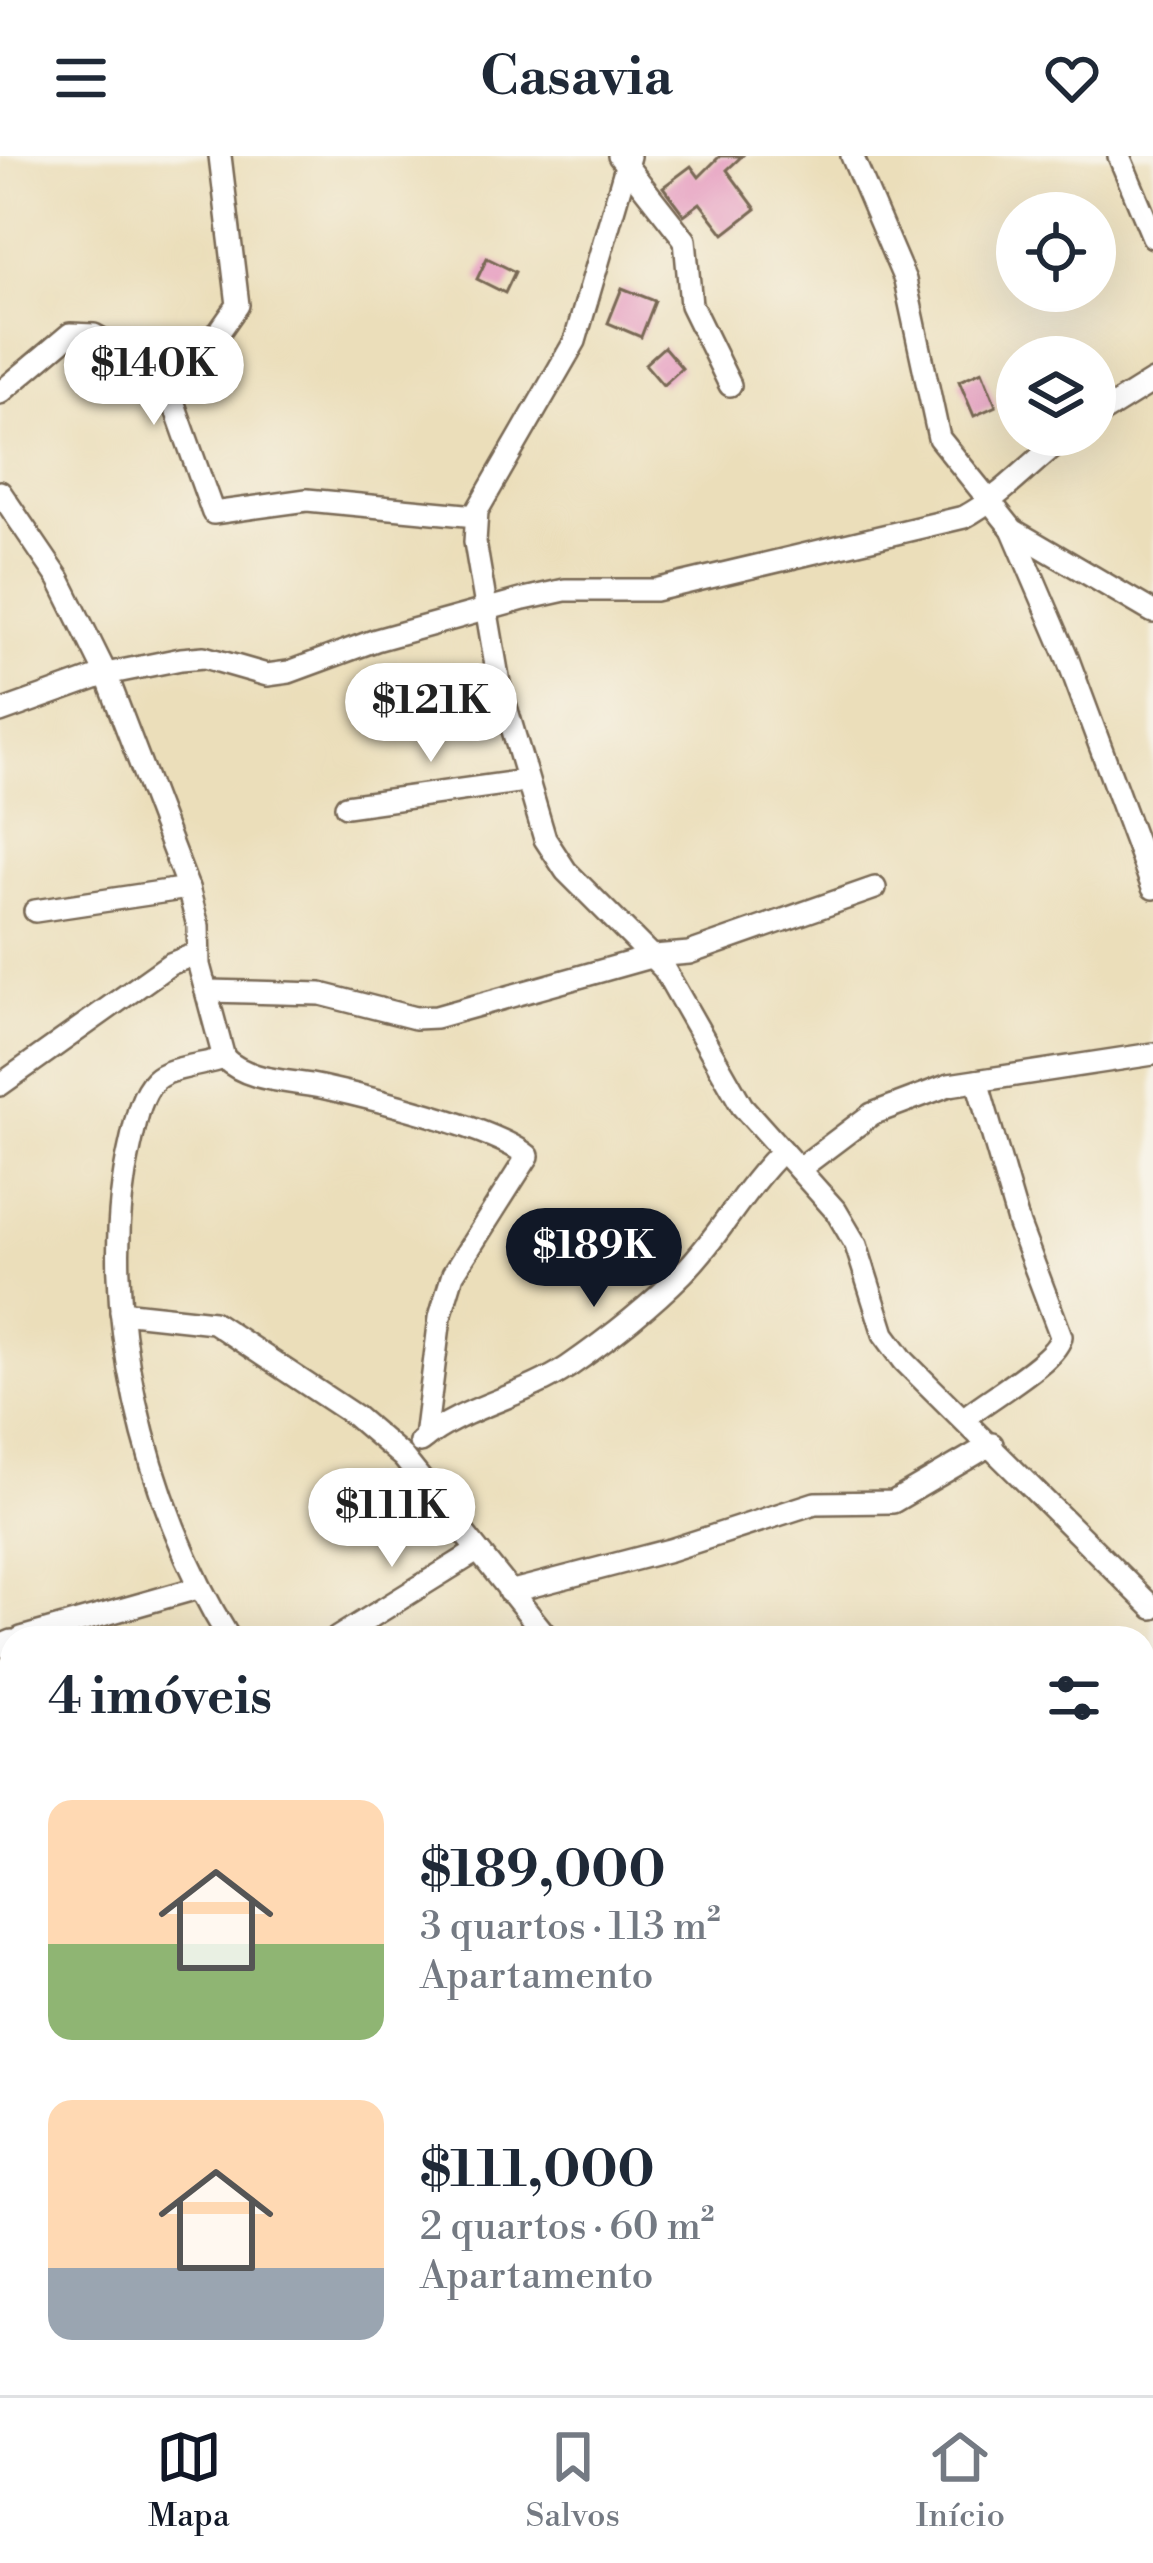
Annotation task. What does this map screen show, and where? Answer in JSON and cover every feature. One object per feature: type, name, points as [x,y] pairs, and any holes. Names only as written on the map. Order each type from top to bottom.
[{"type":"street","points":[[164,373],[219,332],[238,305],[220,156]]},
{"type":"street","points":[[1119,156],[1153,237]]},
{"type":"street","points":[[855,157],[905,280],[924,387],[940,437],[1012,530],[1067,657],[1153,888]]},
{"type":"street","points":[[624,158],[686,240],[691,305],[730,385]]},
{"type":"street","points":[[624,158],[574,341],[495,471],[476,516],[475,542],[490,607],[499,682],[545,839],[566,871],[654,956],[742,1106],[836,1211],[856,1245],[884,1334],[1153,1608]]},
{"type":"street","points":[[0,393],[56,344],[83,332],[164,373],[213,513],[307,500],[476,516]]},
{"type":"street","points":[[1116,404],[1153,381]]},
{"type":"street","points":[[0,712],[106,674],[204,657],[267,675],[289,672],[490,607],[565,590],[655,590],[964,517],[993,502],[1004,486],[1042,456]]},
{"type":"street","points":[[2,498],[59,578],[106,674],[188,888],[198,926],[198,953],[224,1058],[239,1072],[354,1094],[490,1137],[528,1156],[469,1240],[453,1274],[440,1317],[425,1438]]},
{"type":"street","points":[[1012,530],[1153,612]]},
{"type":"street","points":[[346,806],[525,782]]},
{"type":"street","points":[[35,911],[188,888]]},
{"type":"street","points":[[208,991],[321,994],[415,1018],[460,1012],[654,956],[689,952],[875,888]]},
{"type":"street","points":[[0,1085],[154,975],[198,953]]},
{"type":"street","points":[[799,1169],[872,1114],[950,1085],[1153,1054]]},
{"type":"street","points":[[222,1626],[198,1588],[158,1480],[122,1312],[124,1171],[145,1094],[163,1074],[224,1058]]},
{"type":"street","points":[[966,1417],[1052,1357],[1060,1336],[1019,1225],[976,1081]]},
{"type":"street","points":[[403,1457],[425,1438],[565,1369],[644,1306],[684,1272],[745,1186],[782,1151]]},
{"type":"street","points":[[122,1312],[213,1322],[289,1368],[403,1457],[538,1626]]},
{"type":"street","points":[[509,1592],[670,1550],[815,1503],[893,1502],[992,1444]]},
{"type":"street","points":[[357,1626],[477,1551]]},
{"type":"street","points":[[64,1626],[198,1588]]},
{"type":"building","points":[[720,156],[742,156],[727,170],[756,209],[724,234],[700,203],[684,215],[663,187],[691,166],[699,177]]},
{"type":"building","points":[[487,258],[515,272],[505,293],[477,279]]},
{"type":"building","points":[[622,288],[655,301],[641,337],[608,323]]},
{"type":"building","points":[[664,347],[682,368],[663,385],[645,364]]},
{"type":"building","points":[[982,371],[996,406],[974,416],[959,381]]}]
